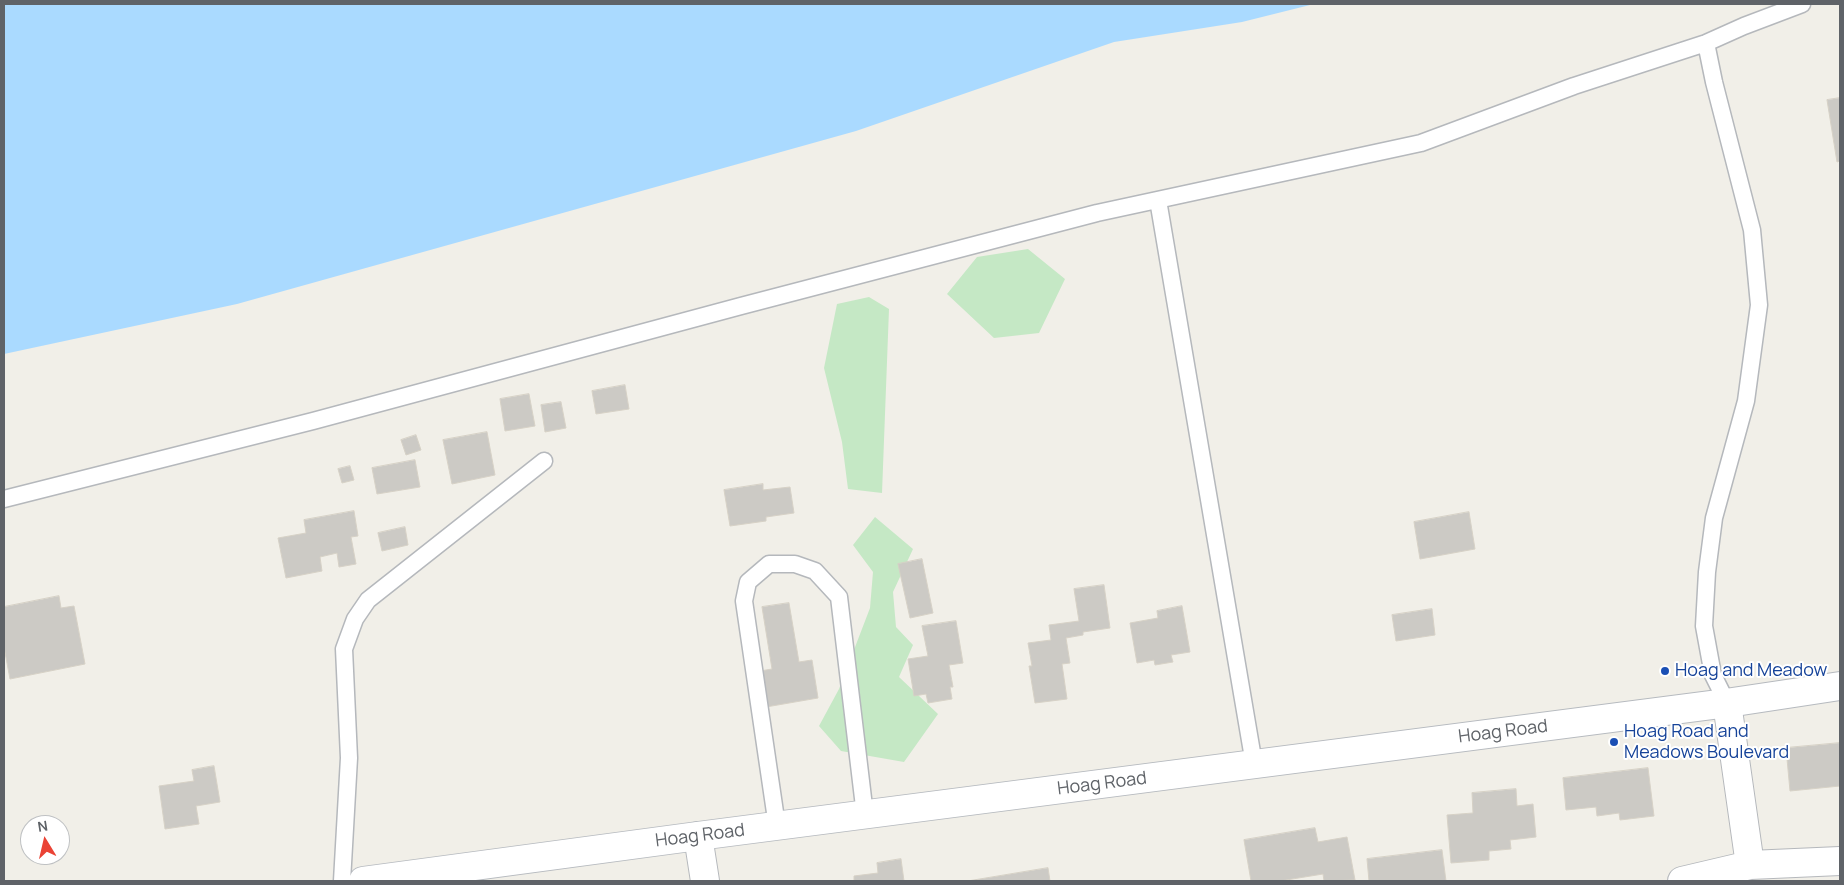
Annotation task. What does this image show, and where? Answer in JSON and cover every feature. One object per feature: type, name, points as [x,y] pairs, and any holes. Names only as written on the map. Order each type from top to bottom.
[{"type":"street","name":"Hoag Road","points":[[363,881],[1727,703],[1840,686]]},
{"type":"street","points":[[1727,703],[1750,865]]},
{"type":"street","points":[[698,836],[705,881]]},
{"type":"street","points":[[1682,881],[1750,865],[1840,861]]},
{"type":"lane","points":[[4,499],[313,421],[731,308],[1097,213],[1421,143],[1574,86],[1706,44],[1744,26],[1802,4]]},
{"type":"lane","points":[[1706,44],[1752,230],[1759,305],[1746,401],[1714,518],[1708,572],[1704,626],[1713,675],[1727,703]]},
{"type":"lane","points":[[1158,200],[1254,764]]},
{"type":"lane","points":[[342,881],[349,758],[344,649],[355,618],[368,600],[544,461]]},
{"type":"lane","points":[[777,826],[744,601],[748,582],[770,564],[795,564],[816,571],[839,597],[865,815]]},
{"type":"green space","points":[[1028,249],[1065,279],[1039,333],[994,338],[947,294],[977,257]]},
{"type":"green space","points":[[869,297],[889,309],[882,493],[848,489],[842,442],[824,368],[837,304]]},
{"type":"green space","points":[[875,517],[913,549],[893,592],[896,627],[913,645],[899,677],[938,714],[904,762],[841,751],[819,726],[839,689],[870,608],[873,572],[853,545]]},
{"type":"water","points":[[4,4],[1314,4],[1242,22],[1114,42],[856,131],[237,304],[4,354]]},
{"type":"building","points":[[1840,98],[1840,161],[1837,162],[1827,100]]},
{"type":"building","points":[[625,385],[629,409],[596,414],[592,391]]},
{"type":"building","points":[[529,394],[535,426],[505,431],[500,399]]},
{"type":"building","points":[[561,402],[566,428],[545,432],[541,405]]},
{"type":"building","points":[[487,432],[495,475],[452,484],[443,440]]},
{"type":"building","points":[[416,435],[421,450],[406,455],[401,440]]},
{"type":"building","points":[[415,460],[420,487],[377,494],[372,468]]},
{"type":"building","points":[[350,466],[354,480],[342,483],[338,469]]},
{"type":"building","points":[[763,484],[763,490],[790,487],[794,513],[766,517],[766,521],[730,526],[724,490]]},
{"type":"building","points":[[354,511],[358,536],[351,537],[356,564],[339,567],[337,553],[320,557],[322,571],[286,578],[278,538],[306,533],[304,520]]},
{"type":"building","points":[[1469,512],[1475,549],[1420,559],[1414,522]]},
{"type":"building","points":[[405,527],[408,545],[382,551],[378,533]]},
{"type":"building","points":[[922,559],[933,613],[910,618],[898,564]]},
{"type":"building","points":[[1104,585],[1110,628],[1083,632],[1083,635],[1066,638],[1070,663],[1062,664],[1067,699],[1035,703],[1029,666],[1032,666],[1028,643],[1051,640],[1049,625],[1079,621],[1074,589]]},
{"type":"building","points":[[59,596],[61,608],[74,606],[85,664],[10,679],[4,647],[4,607]]},
{"type":"building","points":[[789,603],[799,662],[812,660],[818,698],[766,707],[760,671],[772,669],[762,607]]},
{"type":"building","points":[[1182,606],[1190,652],[1171,655],[1173,662],[1155,665],[1154,660],[1137,663],[1130,623],[1158,618],[1157,611]]},
{"type":"building","points":[[1432,609],[1435,635],[1396,641],[1392,615]]},
{"type":"building","points":[[956,621],[963,663],[949,665],[953,687],[950,687],[952,699],[928,703],[926,694],[914,696],[908,659],[928,656],[922,626]]},
{"type":"building","points":[[1840,743],[1840,786],[1790,791],[1786,748]]},
{"type":"building","points":[[214,766],[220,802],[196,806],[199,824],[165,829],[159,786],[194,781],[192,770]]},
{"type":"building","points":[[1648,768],[1654,816],[1620,820],[1619,813],[1597,816],[1596,807],[1566,810],[1563,778]]},
{"type":"building","points":[[1516,789],[1517,806],[1533,804],[1536,837],[1510,840],[1511,849],[1489,851],[1489,860],[1451,863],[1447,815],[1473,813],[1472,793]]},
{"type":"building","points":[[1315,828],[1318,842],[1347,837],[1355,880],[1324,881],[1323,874],[1280,881],[1251,881],[1244,840]]},
{"type":"building","points":[[1442,850],[1446,881],[1369,881],[1367,859]]},
{"type":"building","points":[[901,859],[904,881],[854,881],[854,876],[878,873],[877,863]]},
{"type":"building","points":[[1048,868],[1050,881],[968,881]]},
{"type":"place","name":"Hoag and Meadow","points":[[1665,671]]},
{"type":"place","name":"Hoag Road and Meadows Boulevard","points":[[1614,742]]}]
